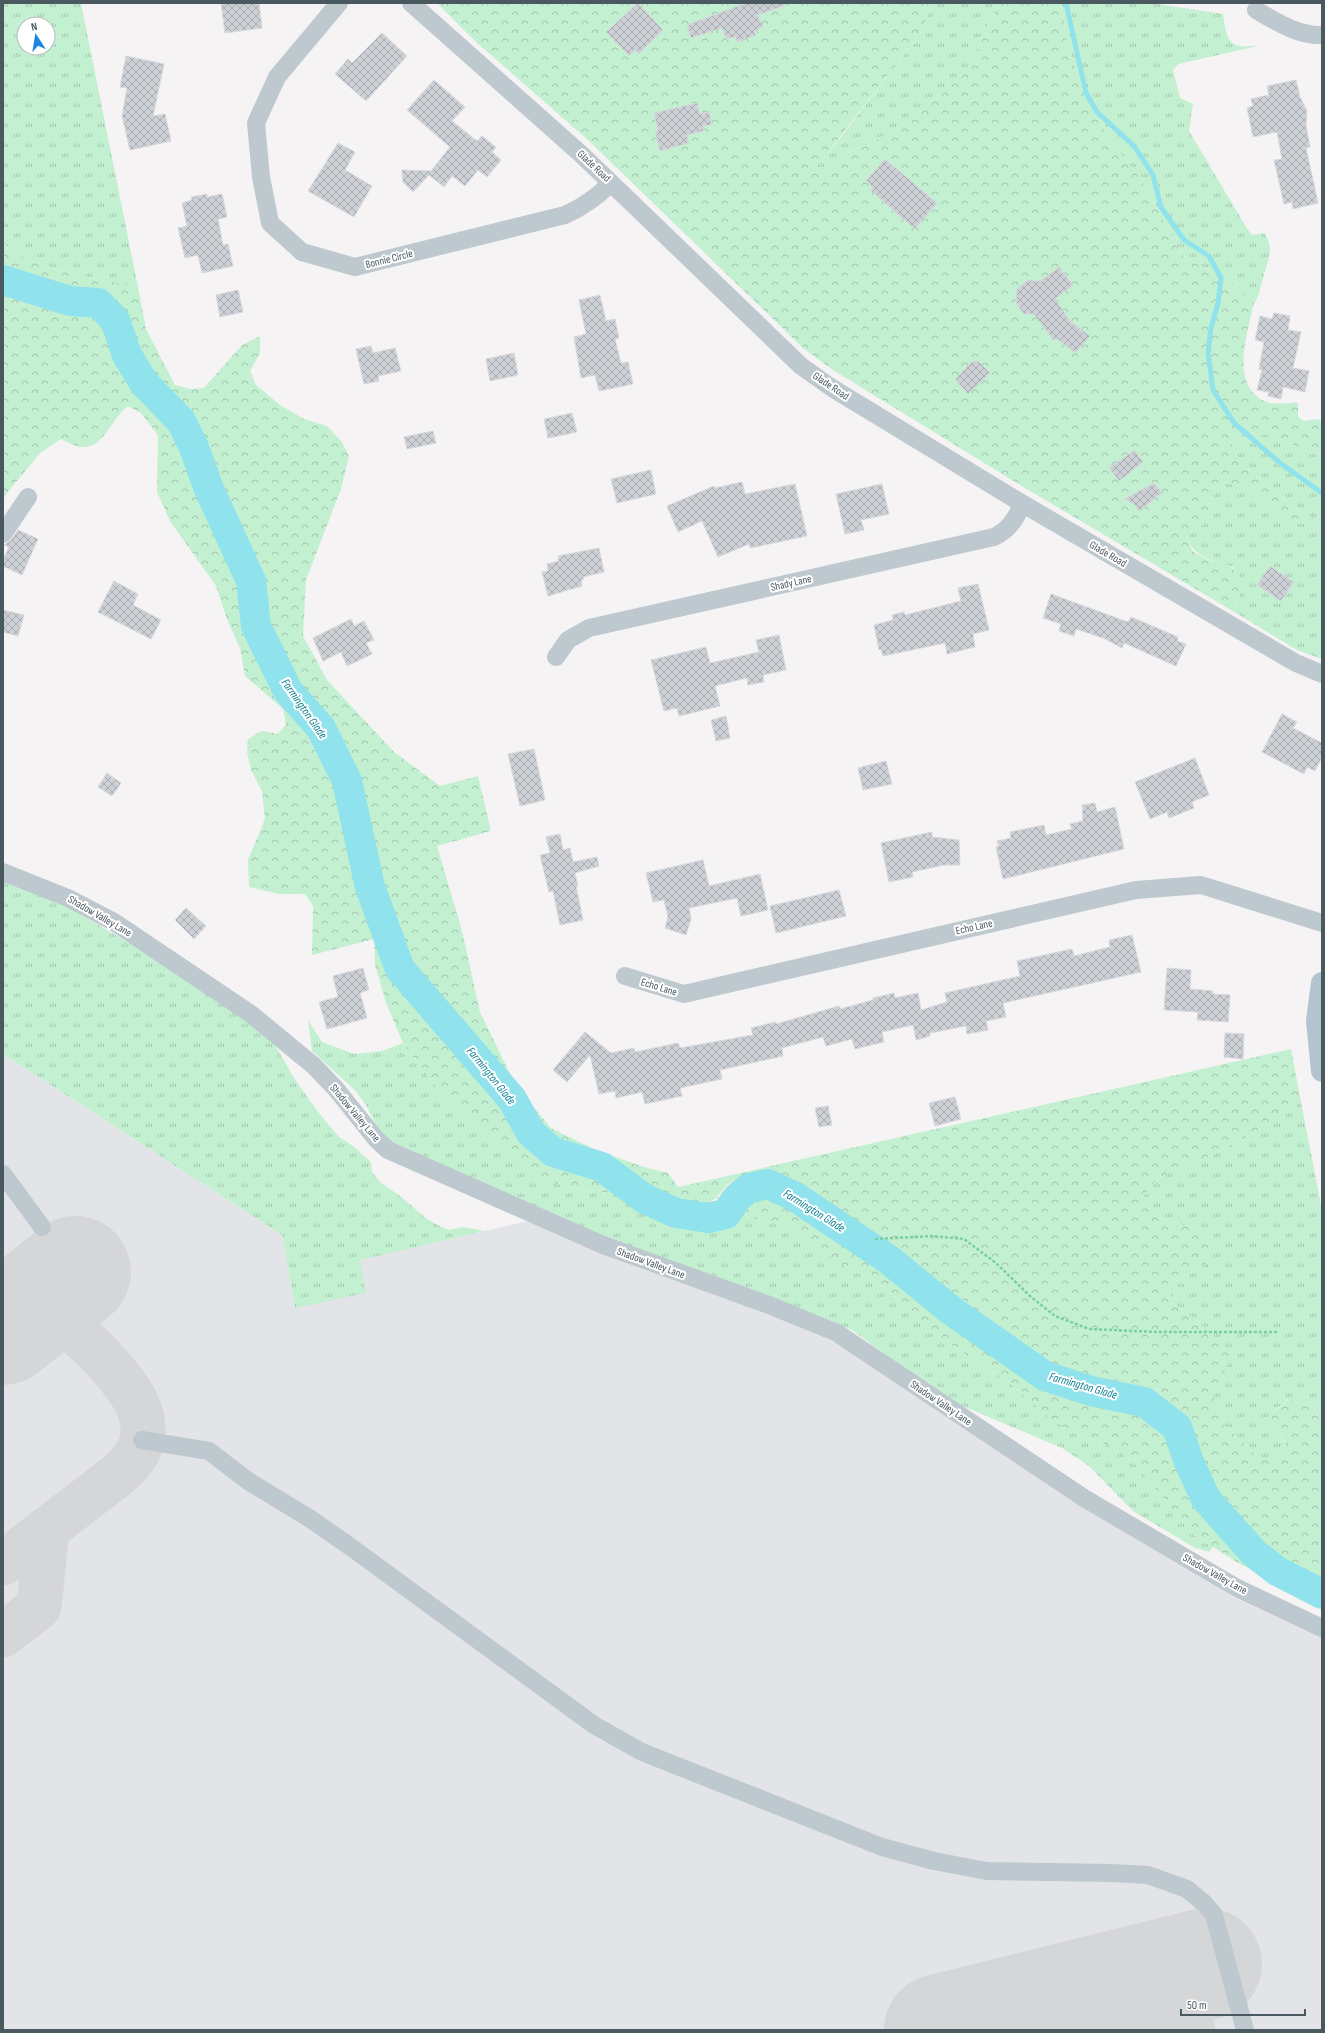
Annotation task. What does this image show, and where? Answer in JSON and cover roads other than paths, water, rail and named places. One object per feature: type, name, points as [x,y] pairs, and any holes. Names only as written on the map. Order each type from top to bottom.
[{"type":"main road","points":[[1322,983],[1317,1021],[1322,1071]]},
{"type":"street","name":"Bonnie Circle","points":[[340,3],[277,77],[256,123],[261,177],[270,223],[302,252],[355,267],[565,215],[596,198],[611,183]]},
{"type":"street","name":"Glade Road","points":[[411,3],[582,155],[801,366],[832,388],[1023,504],[1296,663],[1322,674]]},
{"type":"street","points":[[1256,10],[1285,27],[1304,34],[1319,35]]},
{"type":"street","points":[[3,534],[28,497]]},
{"type":"street","name":"Shady Lane","points":[[556,657],[568,640],[589,628],[994,537],[1005,531],[1012,524],[1023,504]]},
{"type":"street","name":"Shadow Valley Lane","points":[[3,872],[68,898],[114,922],[251,1014],[314,1066],[350,1104],[376,1140],[388,1150],[603,1246],[769,1305],[837,1334],[1084,1498],[1237,1588],[1322,1628]]},
{"type":"street","name":"Echo Lane","points":[[625,976],[684,994],[1136,890],[1201,885],[1322,923]]},
{"type":"street","points":[[3,1174],[42,1227]]},
{"type":"street","points":[[142,1440],[209,1452],[248,1481],[309,1518],[348,1545],[594,1726],[642,1752],[882,1847],[934,1861],[987,1871],[1112,1872],[1148,1875],[1187,1889],[1205,1904],[1215,1919],[1245,2030]]},
{"type":"waterway","points":[[1066,3],[1086,93],[1097,112],[1134,146],[1153,175],[1161,207],[1184,240],[1209,256],[1221,278],[1218,303],[1211,328],[1208,353],[1213,390],[1234,423],[1280,463],[1322,493]]},
{"type":"waterway","name":"Farmington Glade","points":[[3,280],[70,301],[98,303],[115,320],[127,355],[144,383],[181,421],[193,445],[209,489],[251,581],[256,626],[288,691],[321,728],[347,781],[370,887],[400,969],[512,1099],[531,1133],[553,1152],[602,1167],[645,1199],[676,1213],[708,1218],[726,1214],[737,1198],[749,1188],[768,1184],[794,1196],[888,1259],[952,1311],[1045,1376],[1091,1391],[1144,1402],[1177,1427],[1189,1462],[1206,1499],[1254,1553],[1277,1571],[1322,1594]]}]
